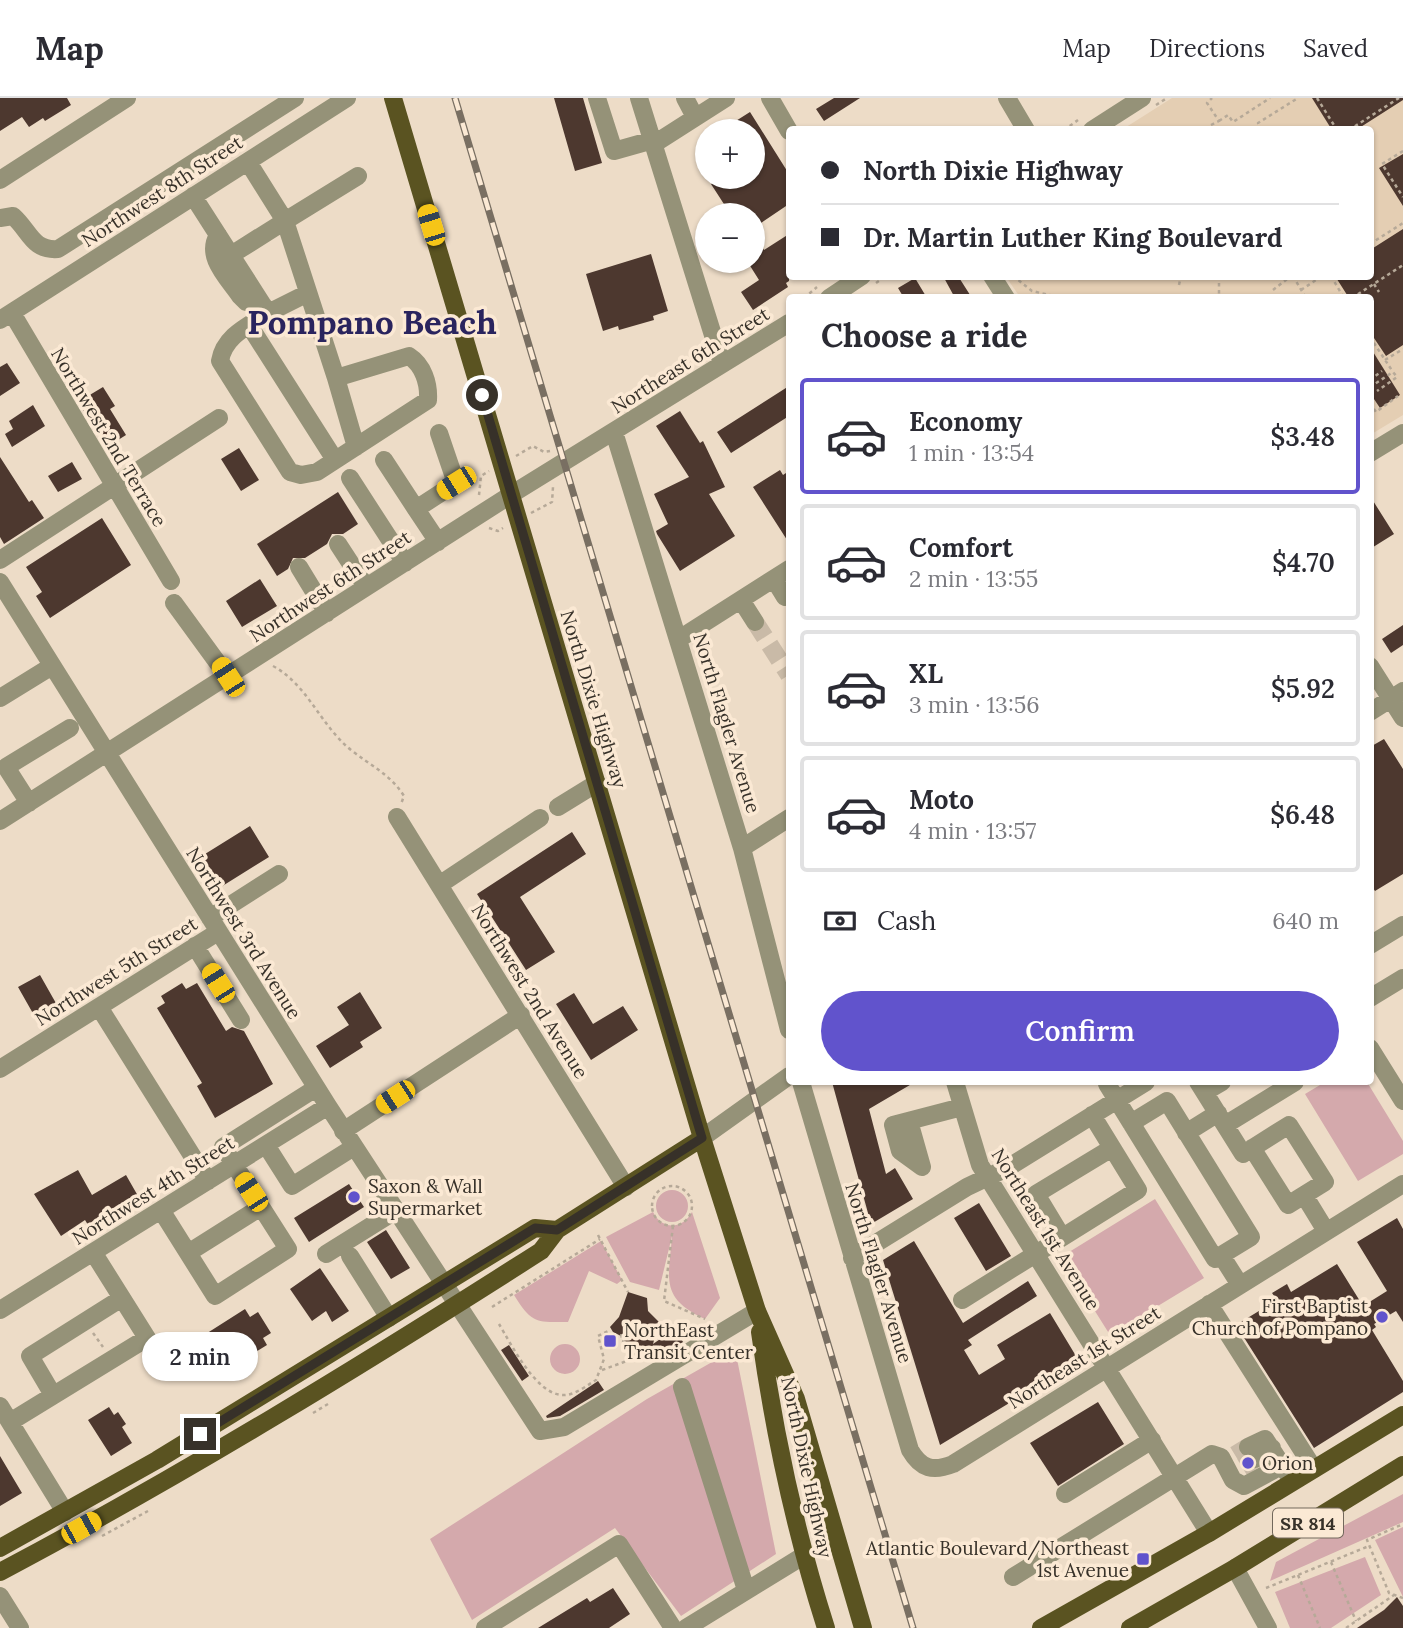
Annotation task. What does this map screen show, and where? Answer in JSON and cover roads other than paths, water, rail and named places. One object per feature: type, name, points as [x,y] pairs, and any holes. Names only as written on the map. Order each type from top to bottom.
[{"type":"main road","name":"North Dixie Highway","points":[[393,98],[702,1138],[757,1311],[796,1399],[863,1628]]},
{"type":"main road","points":[[0,1572],[127,1502],[342,1375],[541,1251],[557,1230],[702,1138]]},
{"type":"main road","points":[[0,1548],[330,1356],[535,1228],[557,1230]]},
{"type":"main road","name":"North Dixie Highway","points":[[757,1311],[770,1405],[803,1556],[826,1628]]},
{"type":"main road","points":[[330,1356],[342,1375]]},
{"type":"main road","name":"SR 814","points":[[1041,1628],[1209,1532],[1403,1415]]},
{"type":"main road","name":"SR 814","points":[[1130,1628],[1235,1568],[1403,1465]]},
{"type":"street","points":[[0,180],[127,98]]},
{"type":"street","points":[[0,218],[13,215],[27,228],[33,243],[45,250],[58,249],[270,109],[295,98]]},
{"type":"street","name":"Northwest 8th Street","points":[[6,317],[348,98]]},
{"type":"street","points":[[597,98],[614,151],[653,142],[726,98]]},
{"type":"street","points":[[639,98],[722,364]]},
{"type":"street","points":[[685,98],[695,117]]},
{"type":"street","points":[[770,98],[786,126]]},
{"type":"street","points":[[1007,98],[1024,126]]},
{"type":"street","points":[[1098,126],[1142,98]]},
{"type":"street","points":[[270,109],[275,144]]},
{"type":"street","points":[[248,162],[285,221],[356,447]]},
{"type":"street","points":[[231,255],[358,177]]},
{"type":"street","points":[[194,197],[265,309]]},
{"type":"street","points":[[218,235],[212,245],[212,254],[240,296],[246,302],[265,309]]},
{"type":"street","points":[[835,294],[856,280]]},
{"type":"street","points":[[308,293],[265,309],[229,339],[222,349],[220,362],[290,472],[301,475],[317,472],[428,400],[429,390],[419,363],[409,356],[336,378]]},
{"type":"street","name":"Northwest 2nd Terrace","points":[[6,317],[172,581]]},
{"type":"street","points":[[249,325],[335,460]]},
{"type":"street","name":"Northeast 6th Street","points":[[614,432],[722,364],[786,330]]},
{"type":"street","points":[[0,561],[219,418]]},
{"type":"street","name":"Northwest 6th Street","points":[[0,821],[614,432]]},
{"type":"street","name":"North Flagler Avenue","points":[[614,432],[780,959],[786,1006]]},
{"type":"street","points":[[416,509],[456,483],[439,433]]},
{"type":"street","points":[[1374,451],[1403,433]]},
{"type":"street","points":[[384,460],[438,542]]},
{"type":"street","points":[[350,478],[405,563]]},
{"type":"street","points":[[338,544],[366,587]]},
{"type":"street","points":[[299,567],[327,613]]},
{"type":"street","points":[[679,639],[782,574],[785,597]]},
{"type":"street","name":"Northwest 3rd Avenue","points":[[0,582],[316,1088],[455,1305],[540,1431],[564,1427],[757,1311]]},
{"type":"street","points":[[741,600],[755,622]]},
{"type":"street","points":[[174,603],[228,677]]},
{"type":"street","points":[[0,698],[52,666]]},
{"type":"street","points":[[1374,670],[1397,695],[1403,718]]},
{"type":"street","points":[[1374,709],[1397,695]]},
{"type":"street","points":[[29,803],[3,762],[70,728]]},
{"type":"street","points":[[558,807],[597,783]]},
{"type":"street","name":"Northwest 2nd Avenue","points":[[397,817],[626,1187]]},
{"type":"street","points":[[439,885],[540,818]]},
{"type":"street","points":[[743,848],[786,820]]},
{"type":"street","name":"Northwest 5th Street","points":[[0,1069],[195,946],[214,925],[279,874]]},
{"type":"street","points":[[1374,943],[1403,925]]},
{"type":"street","points":[[195,946],[241,1020]]},
{"type":"street","points":[[1374,996],[1403,978]]},
{"type":"street","points":[[99,1007],[208,1181]]},
{"type":"street","points":[[343,1130],[521,1015]]},
{"type":"street","points":[[1374,1054],[1403,1101]]},
{"type":"street","points":[[702,1138],[754,1098],[786,1078]]},
{"type":"street","name":"North Flagler Avenue","points":[[803,1085],[910,1450],[917,1462],[928,1469]]},
{"type":"street","name":"Northeast 1st Avenue","points":[[955,1085],[976,1156],[988,1178],[1209,1532]]},
{"type":"street","points":[[852,1258],[967,1187],[988,1178],[1092,1115],[1112,1092],[1136,1085]]},
{"type":"street","points":[[1186,1133],[1289,1085]]},
{"type":"street","points":[[1201,1087],[1243,1154],[1252,1148],[1289,1125],[1325,1182],[1288,1205],[1252,1148]]},
{"type":"street","points":[[162,1210],[215,1296],[288,1249],[223,1147],[316,1088]]},
{"type":"street","points":[[1112,1092],[1131,1123],[1215,1259],[1251,1237],[1167,1101],[1131,1123]]},
{"type":"street","name":"Northwest 4th Street","points":[[0,1310],[328,1106]]},
{"type":"street","points":[[909,1121],[962,1107]]},
{"type":"street","points":[[962,1300],[1138,1190],[1092,1115]]},
{"type":"street","points":[[266,1145],[292,1186],[354,1147]]},
{"type":"street","points":[[1062,1237],[1036,1194],[1112,1148]]},
{"type":"street","name":"Northeast 1st Street","points":[[928,1469],[940,1469],[953,1464],[1403,1184]]},
{"type":"street","points":[[1304,1195],[1326,1231]]},
{"type":"street","points":[[188,1253],[261,1207]]},
{"type":"street","points":[[326,1254],[395,1211]]},
{"type":"street","points":[[10,1422],[147,1338],[93,1252]]},
{"type":"street","points":[[1221,1255],[1240,1285]]},
{"type":"street","points":[[350,1256],[389,1318]]},
{"type":"street","points":[[53,1395],[30,1356],[122,1298]]},
{"type":"street","points":[[1209,1304],[1314,1469]]},
{"type":"street","points":[[682,1387],[746,1590]]},
{"type":"street","points":[[0,1406],[65,1512]]},
{"type":"street","points":[[1239,1461],[1262,1439],[1272,1448],[1293,1482]]},
{"type":"street","points":[[1065,1494],[1152,1440]]},
{"type":"street","points":[[1013,1577],[1212,1454],[1239,1461]]},
{"type":"street","points":[[1239,1461],[1244,1486],[1283,1465]]},
{"type":"street","points":[[485,1628],[619,1544],[673,1628]]},
{"type":"street","points":[[686,1628],[803,1556]]},
{"type":"street","points":[[1235,1568],[1268,1628]]},
{"type":"street","points":[[0,1596],[20,1628]]},
{"type":"tunnel","points":[[755,622],[786,670]]},
{"type":"tunnel","points":[[1235,1455],[1248,1447]]},
{"type":"tunnel","points":[[1242,1467],[1255,1459]]},
{"type":"railway","points":[[455,98],[913,1628]]},
{"type":"place","name":"Saxon & Wall Supermarket","points":[[354,1197]]},
{"type":"place","name":"First Baptist Church of Pompano","points":[[1382,1317]]},
{"type":"place","name":"NorthEast Transit Center","points":[[610,1341]]},
{"type":"place","name":"Orion","points":[[1248,1463]]},
{"type":"place","name":"Atlantic Boulevard/Northeast 1st Avenue","points":[[1143,1559]]},
{"type":"district","name":"Pompano Beach","points":[[372,322]]}]
